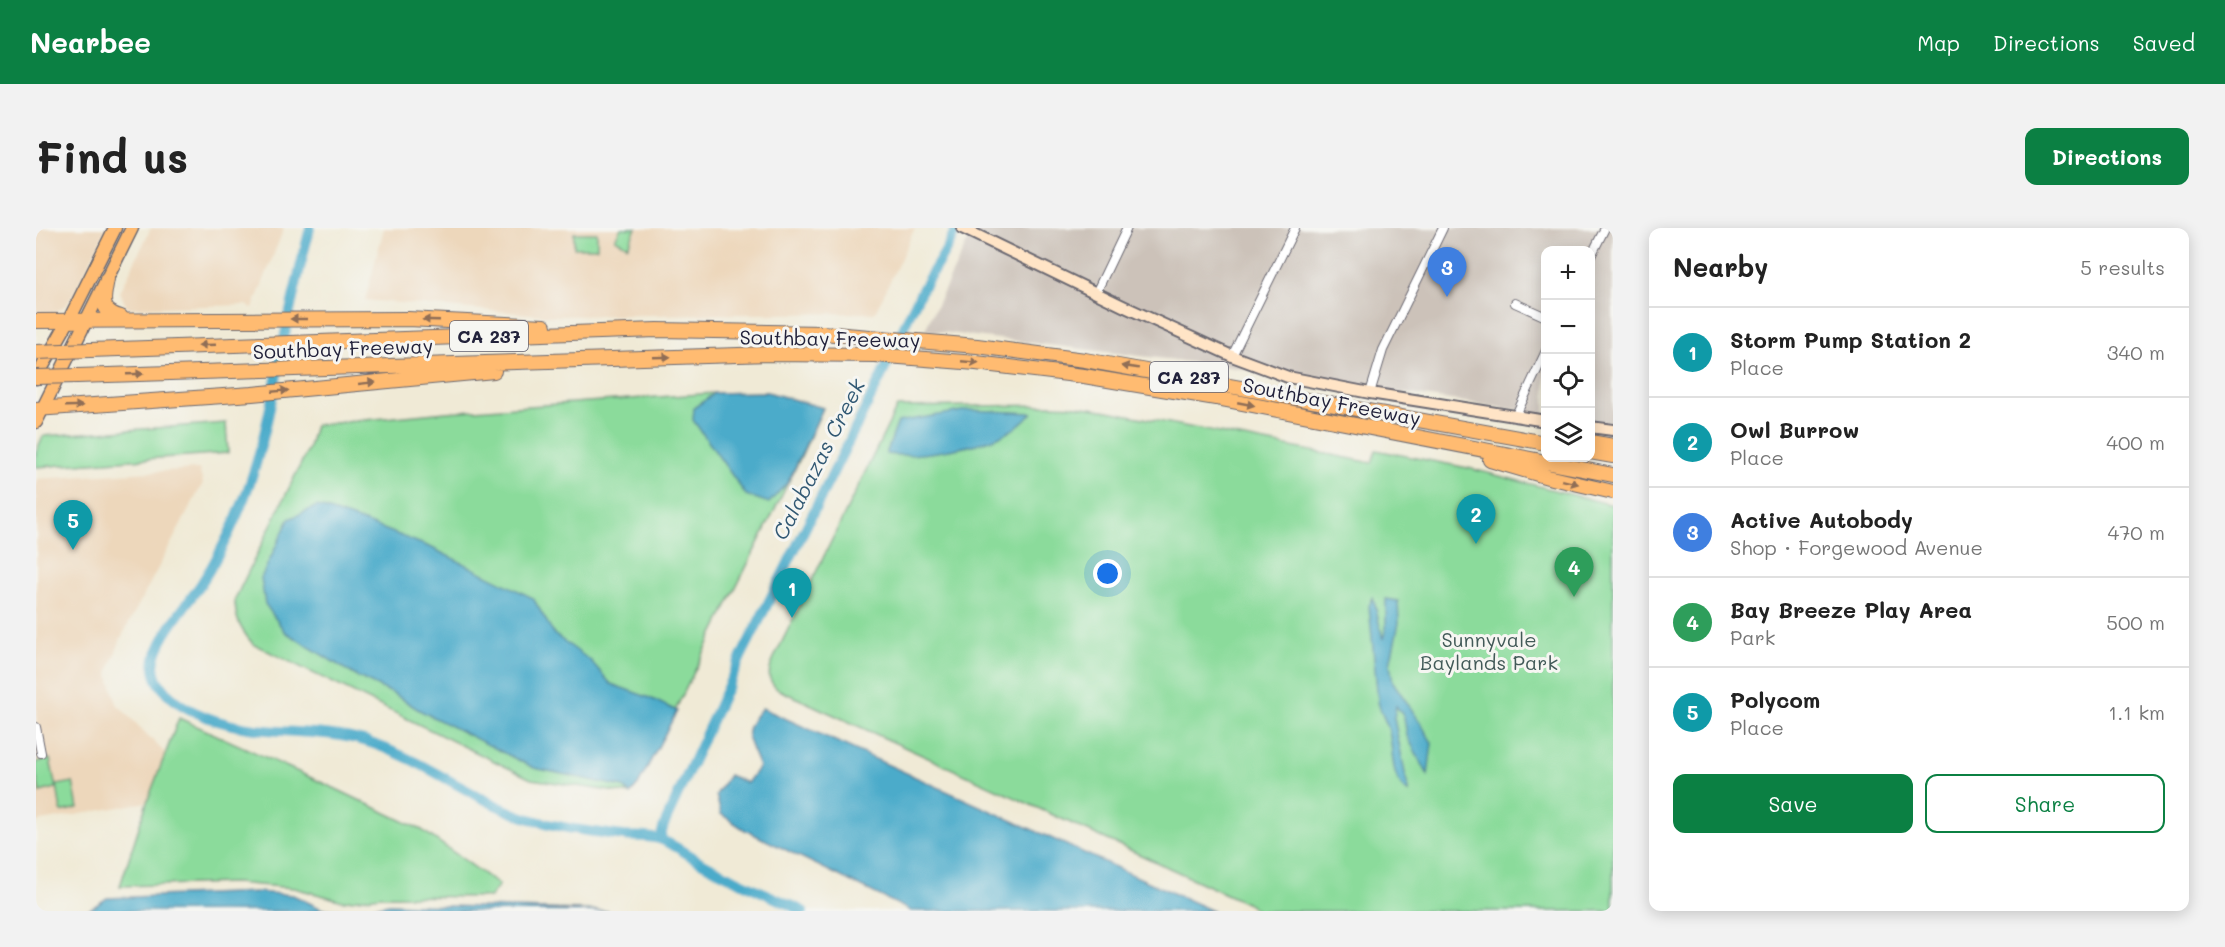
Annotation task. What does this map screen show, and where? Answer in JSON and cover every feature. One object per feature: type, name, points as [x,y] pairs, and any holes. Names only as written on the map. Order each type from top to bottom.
[{"type":"highway","points":[[107,279],[105,308],[111,313],[132,320]]},
{"type":"highway","points":[[36,321],[87,319],[408,320],[657,330]]},
{"type":"highway","name":"Southbay Freeway","points":[[36,352],[657,330],[791,332],[1017,351],[1119,365],[1541,442]]},
{"type":"highway","name":"Southbay Freeway","points":[[36,378],[770,354],[875,355],[976,363],[1129,383],[1613,475]]},
{"type":"highway","points":[[40,408],[252,394],[603,359]]},
{"type":"highway","points":[[1456,426],[1541,436]]},
{"type":"highway","points":[[1392,433],[1556,479],[1613,492]]},
{"type":"highway","points":[[1595,443],[1613,446]]},
{"type":"highway","points":[[1595,453],[1613,456]]},
{"type":"main road","points":[[36,378],[69,320],[115,228]]},
{"type":"main road","points":[[36,422],[40,408],[132,228]]},
{"type":"street","points":[[1096,293],[1127,228]]},
{"type":"street","points":[[1232,356],[1295,228]]},
{"type":"street","points":[[1370,393],[1383,350],[1443,228]]},
{"type":"street","points":[[1595,248],[1605,228]]},
{"type":"street","points":[[967,231],[1232,356],[1288,377],[1370,393],[1541,420]]},
{"type":"street","points":[[1515,303],[1541,315]]},
{"type":"street","points":[[1515,417],[1544,354]]},
{"type":"street","points":[[1595,428],[1613,430]]},
{"type":"street","points":[[36,727],[41,753]]},
{"type":"shaded area","points":[[36,228],[107,228],[68,304],[52,314],[36,314]]},
{"type":"shaded area","points":[[151,228],[284,228],[253,308],[245,305],[127,308],[120,292]]},
{"type":"shaded area","points":[[384,228],[915,228],[875,313],[552,316],[365,300]]},
{"type":"shaded area","points":[[974,228],[1613,228],[1613,424],[1595,422],[1595,246],[1541,246],[1541,413],[1215,365],[925,330]]},
{"type":"shaded area","points":[[199,469],[203,483],[121,638],[108,673],[117,704],[166,754],[147,802],[36,822],[36,479]]},
{"type":"green space","points":[[621,228],[636,228],[628,246],[615,239]]},
{"type":"green space","points":[[574,233],[597,233],[597,248],[574,248]]},
{"type":"green space","points":[[767,392],[823,408],[800,459],[638,785],[630,794],[531,779],[253,644],[239,623],[235,599],[309,447],[315,425],[446,412],[715,393]]},
{"type":"green space","name":"Sunnyvale Baylands Park","points":[[1052,405],[1108,411],[1372,463],[1376,450],[1468,468],[1613,505],[1613,911],[1257,911],[1248,904],[777,689],[769,676],[773,660],[897,407]]},
{"type":"green space","points":[[226,423],[228,453],[36,467],[36,452],[43,436]]},
{"type":"green space","points":[[179,718],[422,830],[499,885],[490,897],[381,896],[343,901],[294,888],[235,883],[120,886],[147,802]]},
{"type":"green space","points":[[50,759],[56,788],[40,792],[36,762]]},
{"type":"green space","points":[[73,782],[78,808],[61,812],[57,785]]},
{"type":"water","points":[[767,392],[823,408],[788,482],[769,503],[746,495],[693,420],[694,408],[715,393]]},
{"type":"water","points":[[968,410],[1032,413],[1013,429],[983,442],[931,453],[886,454],[898,422]]},
{"type":"water","points":[[317,506],[432,548],[533,598],[554,634],[591,661],[611,684],[650,698],[677,711],[638,785],[630,794],[623,787],[534,768],[356,676],[285,632],[265,604],[261,578],[289,519]]},
{"type":"water","points":[[1373,597],[1383,639],[1386,628],[1386,599],[1398,601],[1399,623],[1390,664],[1393,682],[1432,743],[1428,775],[1407,736],[1404,717],[1396,706],[1394,718],[1409,793],[1402,787],[1395,772],[1388,728],[1378,701],[1369,606]]},
{"type":"water","points":[[762,708],[1213,911],[911,911],[745,830],[721,814],[716,795],[729,775],[747,783],[759,767],[749,742],[748,730]]},
{"type":"water","points":[[257,892],[293,895],[322,909],[351,911],[87,911],[107,898]]},
{"type":"water","points":[[389,904],[609,911],[351,911]]},
{"type":"waterway","points":[[310,228],[265,431],[253,474],[237,516],[216,559],[160,645],[154,666],[162,688],[181,704],[216,721],[258,729],[343,736],[384,748],[421,765],[494,805],[526,818],[582,830],[659,839],[726,875],[803,911]]},
{"type":"waterway","name":"Calabazas Creek","points":[[660,839],[664,825],[742,655],[924,286],[946,251],[956,228]]},
{"type":"place","name":"Active Autobody","points":[[1447,297]]},
{"type":"place","name":"Owl Burrow","points":[[1476,544]]},
{"type":"place","name":"Polycom","points":[[73,550]]},
{"type":"place","name":"Bay Breeze Play Area","points":[[1574,597]]},
{"type":"place","name":"Storm Pump Station 2","points":[[792,618]]}]
